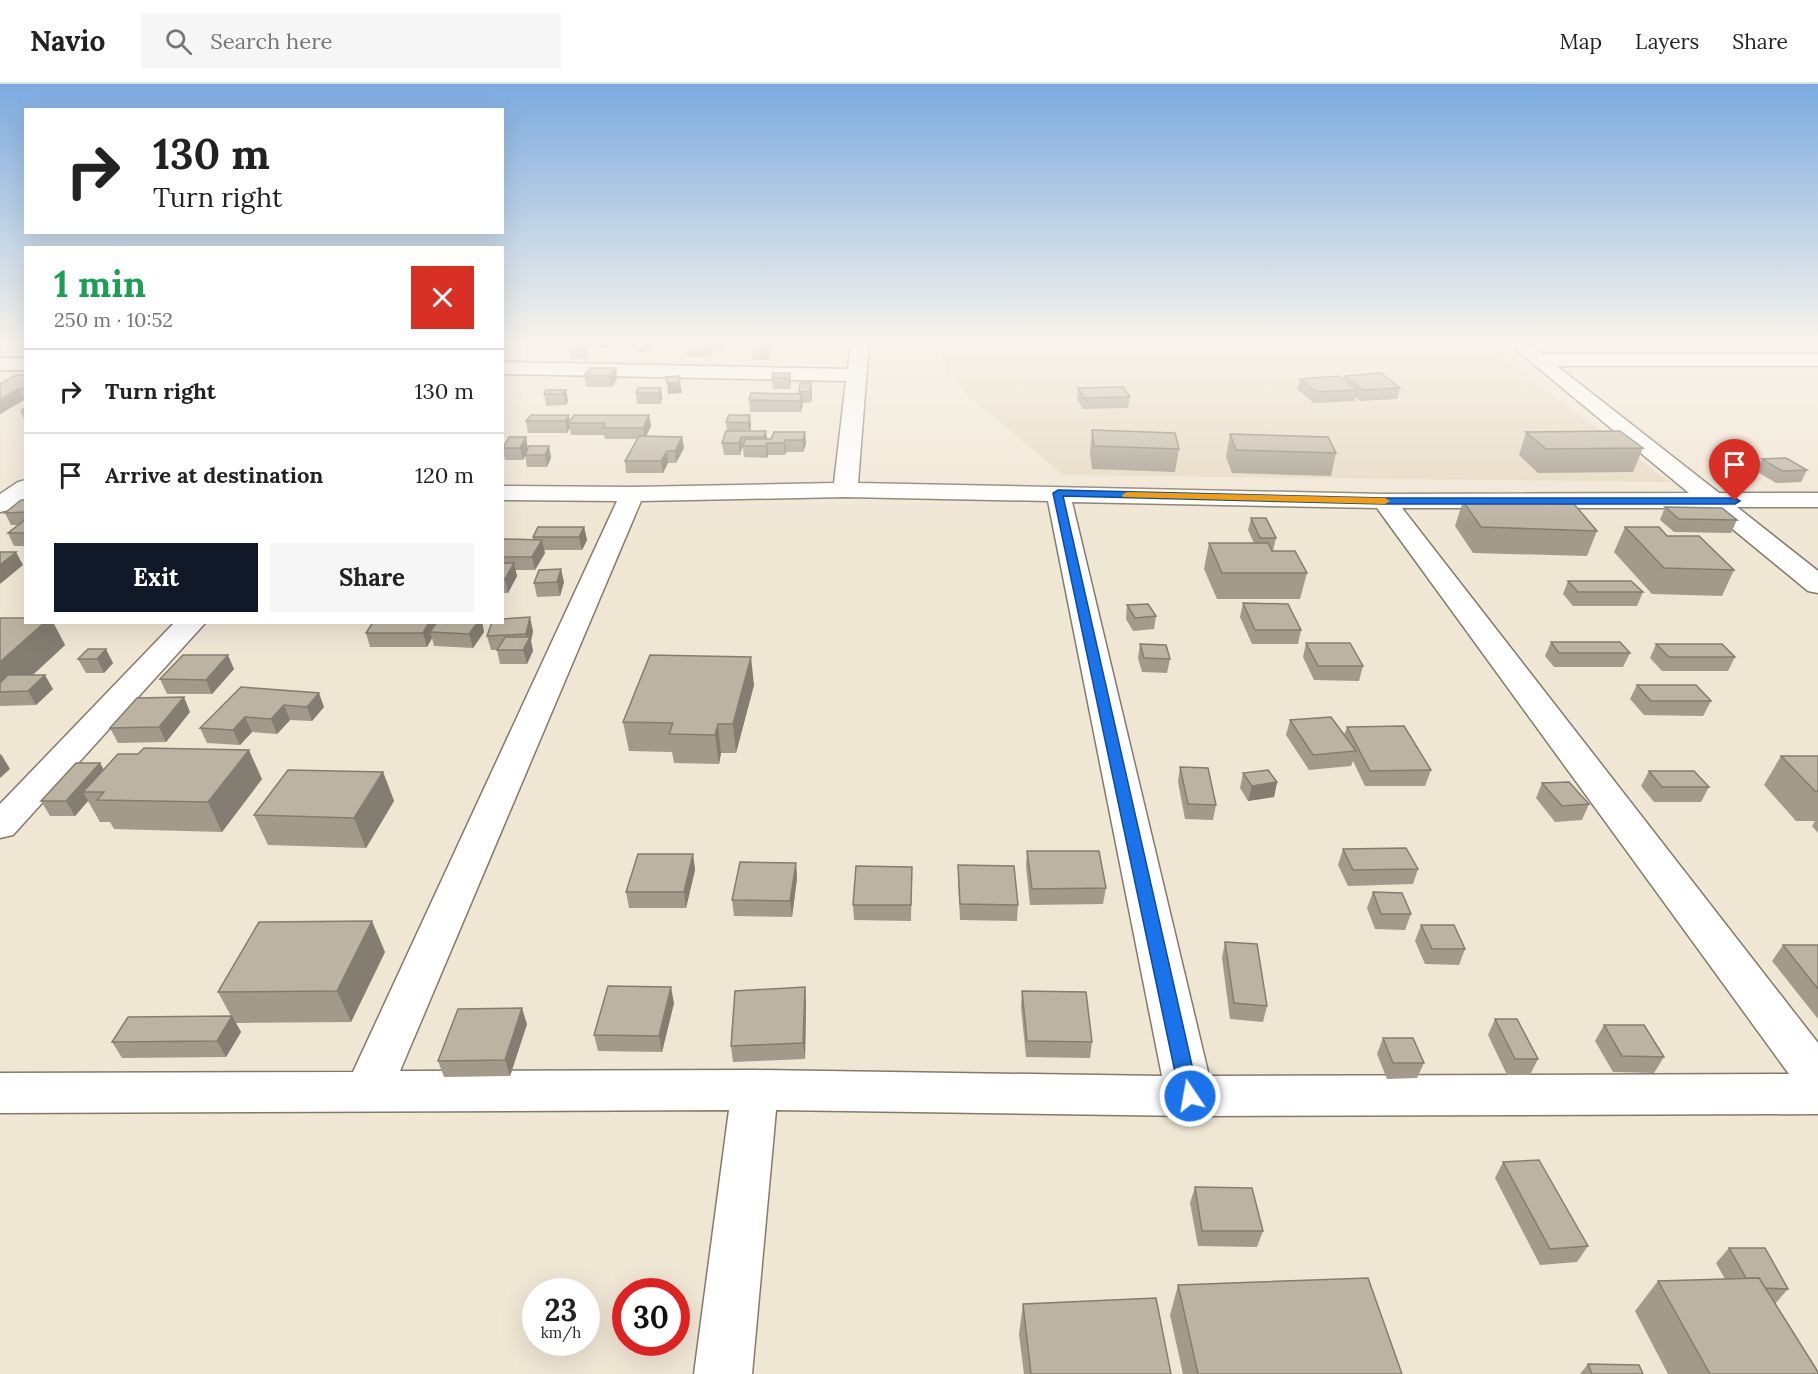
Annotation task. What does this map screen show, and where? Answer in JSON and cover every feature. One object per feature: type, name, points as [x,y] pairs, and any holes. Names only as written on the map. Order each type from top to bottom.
[{"type":"street","points":[[845,490],[854,402]]},
{"type":"street","points":[[1591,402],[1818,585]]},
{"type":"street","points":[[504,493],[632,494],[845,490],[1384,501],[1818,500]]},
{"type":"street","points":[[1058,493],[1190,1096]]},
{"type":"street","points":[[367,1093],[632,494]]},
{"type":"street","points":[[1384,501],[1818,1077]]},
{"type":"street","points":[[0,826],[190,624]]},
{"type":"street","points":[[723,1374],[755,1090]]},
{"type":"street","points":[[0,1093],[755,1090],[1190,1096],[1818,1094]]},
{"type":"shaded area","points":[[976,402],[1562,402],[1670,482],[1063,475]]},
{"type":"building","points":[[531,415],[569,415],[565,421],[526,421]]},
{"type":"building","points":[[574,415],[649,415],[643,428],[603,428],[605,423],[569,423]]},
{"type":"building","points":[[729,415],[750,415],[748,423],[726,422]]},
{"type":"building","points":[[1092,430],[1175,433],[1179,449],[1094,446]]},
{"type":"building","points":[[726,431],[766,431],[764,437],[741,437],[739,443],[722,443]]},
{"type":"building","points":[[1620,431],[1643,448],[1546,449],[1526,432]]},
{"type":"building","points":[[774,432],[805,432],[803,440],[785,440],[784,443],[767,443],[766,446],[743,446],[745,439],[771,439]]},
{"type":"building","points":[[1230,434],[1328,437],[1336,453],[1236,450]]},
{"type":"building","points":[[639,436],[682,437],[675,451],[667,451],[661,461],[625,461]]},
{"type":"building","points":[[509,437],[526,437],[520,448],[504,448]]},
{"type":"building","points":[[529,446],[549,446],[545,455],[525,455]]},
{"type":"building","points":[[1786,458],[1807,470],[1782,471],[1762,459]]},
{"type":"building","points":[[21,500],[24,500],[24,512],[5,513]]},
{"type":"building","points":[[1463,501],[1574,504],[1597,531],[1481,527]]},
{"type":"building","points":[[1665,507],[1722,508],[1737,520],[1679,519]]},
{"type":"building","points":[[1251,518],[1266,518],[1276,538],[1260,538]]},
{"type":"building","points":[[24,521],[24,533],[8,533]]},
{"type":"building","points":[[538,527],[584,527],[579,537],[533,537]]},
{"type":"building","points":[[1625,527],[1659,527],[1667,536],[1699,536],[1734,570],[1664,568]]},
{"type":"building","points":[[504,539],[542,540],[532,557],[504,557]]},
{"type":"building","points":[[1209,543],[1268,543],[1272,551],[1295,551],[1307,573],[1222,573]]},
{"type":"building","points":[[0,552],[16,552],[0,565]]},
{"type":"building","points":[[504,563],[514,563],[505,579]]},
{"type":"building","points":[[561,569],[557,582],[534,583],[539,570]]},
{"type":"building","points":[[1568,581],[1631,581],[1643,592],[1578,592]]},
{"type":"building","points":[[1243,603],[1288,604],[1301,630],[1255,630]]},
{"type":"building","points":[[1148,604],[1156,616],[1135,618],[1127,605]]},
{"type":"building","points":[[530,617],[526,634],[487,636],[491,624],[504,624],[504,619]]},
{"type":"building","points":[[0,618],[24,618],[24,624],[43,624],[0,662]]},
{"type":"building","points":[[372,624],[428,624],[423,633],[366,633]]},
{"type":"building","points":[[436,624],[476,624],[469,634],[430,632]]},
{"type":"building","points":[[505,637],[530,637],[523,650],[497,650]]},
{"type":"building","points":[[1551,642],[1620,642],[1630,653],[1559,653]]},
{"type":"building","points":[[1306,643],[1350,643],[1363,666],[1318,666]]},
{"type":"building","points":[[1140,644],[1166,645],[1170,659],[1144,658]]},
{"type":"building","points":[[1656,644],[1722,644],[1735,657],[1669,657]]},
{"type":"building","points":[[88,649],[106,649],[97,659],[78,659]]},
{"type":"building","points":[[183,655],[228,655],[206,680],[160,679]]},
{"type":"building","points":[[650,655],[751,657],[733,724],[718,724],[715,735],[669,734],[673,723],[623,722]]},
{"type":"building","points":[[8,675],[45,675],[28,691],[0,692],[0,683]]},
{"type":"building","points":[[1637,685],[1696,685],[1711,701],[1651,701]]},
{"type":"building","points":[[241,687],[319,693],[307,707],[284,705],[271,719],[245,717],[233,730],[200,728]]},
{"type":"building","points":[[184,697],[159,727],[110,728],[137,698]]},
{"type":"building","points":[[1331,717],[1356,751],[1313,755],[1290,720]]},
{"type":"building","points":[[1404,726],[1431,770],[1370,771],[1347,727]]},
{"type":"building","points":[[144,748],[249,750],[208,802],[97,800],[104,792],[83,792],[118,754],[138,754]]},
{"type":"building","points":[[1781,756],[1818,756],[1818,791],[1815,791]]},
{"type":"building","points":[[76,763],[100,763],[66,801],[41,801]]},
{"type":"building","points":[[1180,767],[1208,768],[1216,805],[1188,804]]},
{"type":"building","points":[[288,770],[383,772],[354,818],[254,815]]},
{"type":"building","points":[[1268,770],[1277,782],[1252,786],[1243,773]]},
{"type":"building","points":[[1649,771],[1694,771],[1709,787],[1662,787]]},
{"type":"building","points":[[1569,782],[1589,804],[1562,806],[1542,783]]},
{"type":"building","points":[[1406,848],[1418,869],[1353,870],[1343,849]]},
{"type":"building","points":[[1027,851],[1099,851],[1106,888],[1032,889]]},
{"type":"building","points":[[638,854],[693,854],[684,892],[626,892]]},
{"type":"building","points":[[740,862],[796,863],[790,901],[732,900]]},
{"type":"building","points":[[958,865],[1014,866],[1018,905],[960,904]]},
{"type":"building","points":[[856,866],[912,867],[911,905],[853,905]]},
{"type":"building","points":[[1373,892],[1402,893],[1411,914],[1381,914]]},
{"type":"building","points":[[372,921],[337,991],[218,992],[259,922]]},
{"type":"building","points":[[1421,925],[1454,925],[1465,949],[1432,949]]},
{"type":"building","points":[[1225,942],[1257,944],[1267,1006],[1234,1003]]},
{"type":"building","points":[[1783,945],[1818,945],[1818,989]]},
{"type":"building","points":[[608,986],[671,987],[659,1036],[594,1035]]},
{"type":"building","points":[[805,987],[803,1043],[731,1046],[735,991]]},
{"type":"building","points":[[1022,991],[1086,992],[1092,1042],[1027,1041]]},
{"type":"building","points":[[522,1008],[505,1060],[438,1061],[458,1009]]},
{"type":"building","points":[[232,1016],[217,1041],[112,1042],[128,1017]]},
{"type":"building","points":[[1495,1019],[1517,1019],[1538,1059],[1515,1059]]},
{"type":"building","points":[[1604,1025],[1644,1025],[1664,1057],[1622,1056]]},
{"type":"building","points":[[1383,1038],[1413,1038],[1424,1063],[1393,1063]]},
{"type":"building","points":[[1539,1160],[1588,1246],[1550,1249],[1503,1162]]},
{"type":"building","points":[[1195,1187],[1252,1188],[1263,1231],[1202,1231]]},
{"type":"building","points":[[1729,1248],[1765,1248],[1788,1289],[1765,1288],[1759,1278],[1746,1278]]},
{"type":"building","points":[[1368,1278],[1402,1374],[1198,1374],[1178,1285]]},
{"type":"building","points":[[1759,1278],[1818,1374],[1710,1374],[1658,1281]]},
{"type":"building","points":[[1156,1298],[1171,1374],[1031,1374],[1023,1304]]},
{"type":"building","points":[[1588,1364],[1639,1365],[1643,1374],[1592,1374]]},
{"type":"slow traffic","points":[[1127,495],[1385,501]]},
{"type":"route","points":[[1190,1096],[1058,493],[1384,501],[1735,501]]}]
